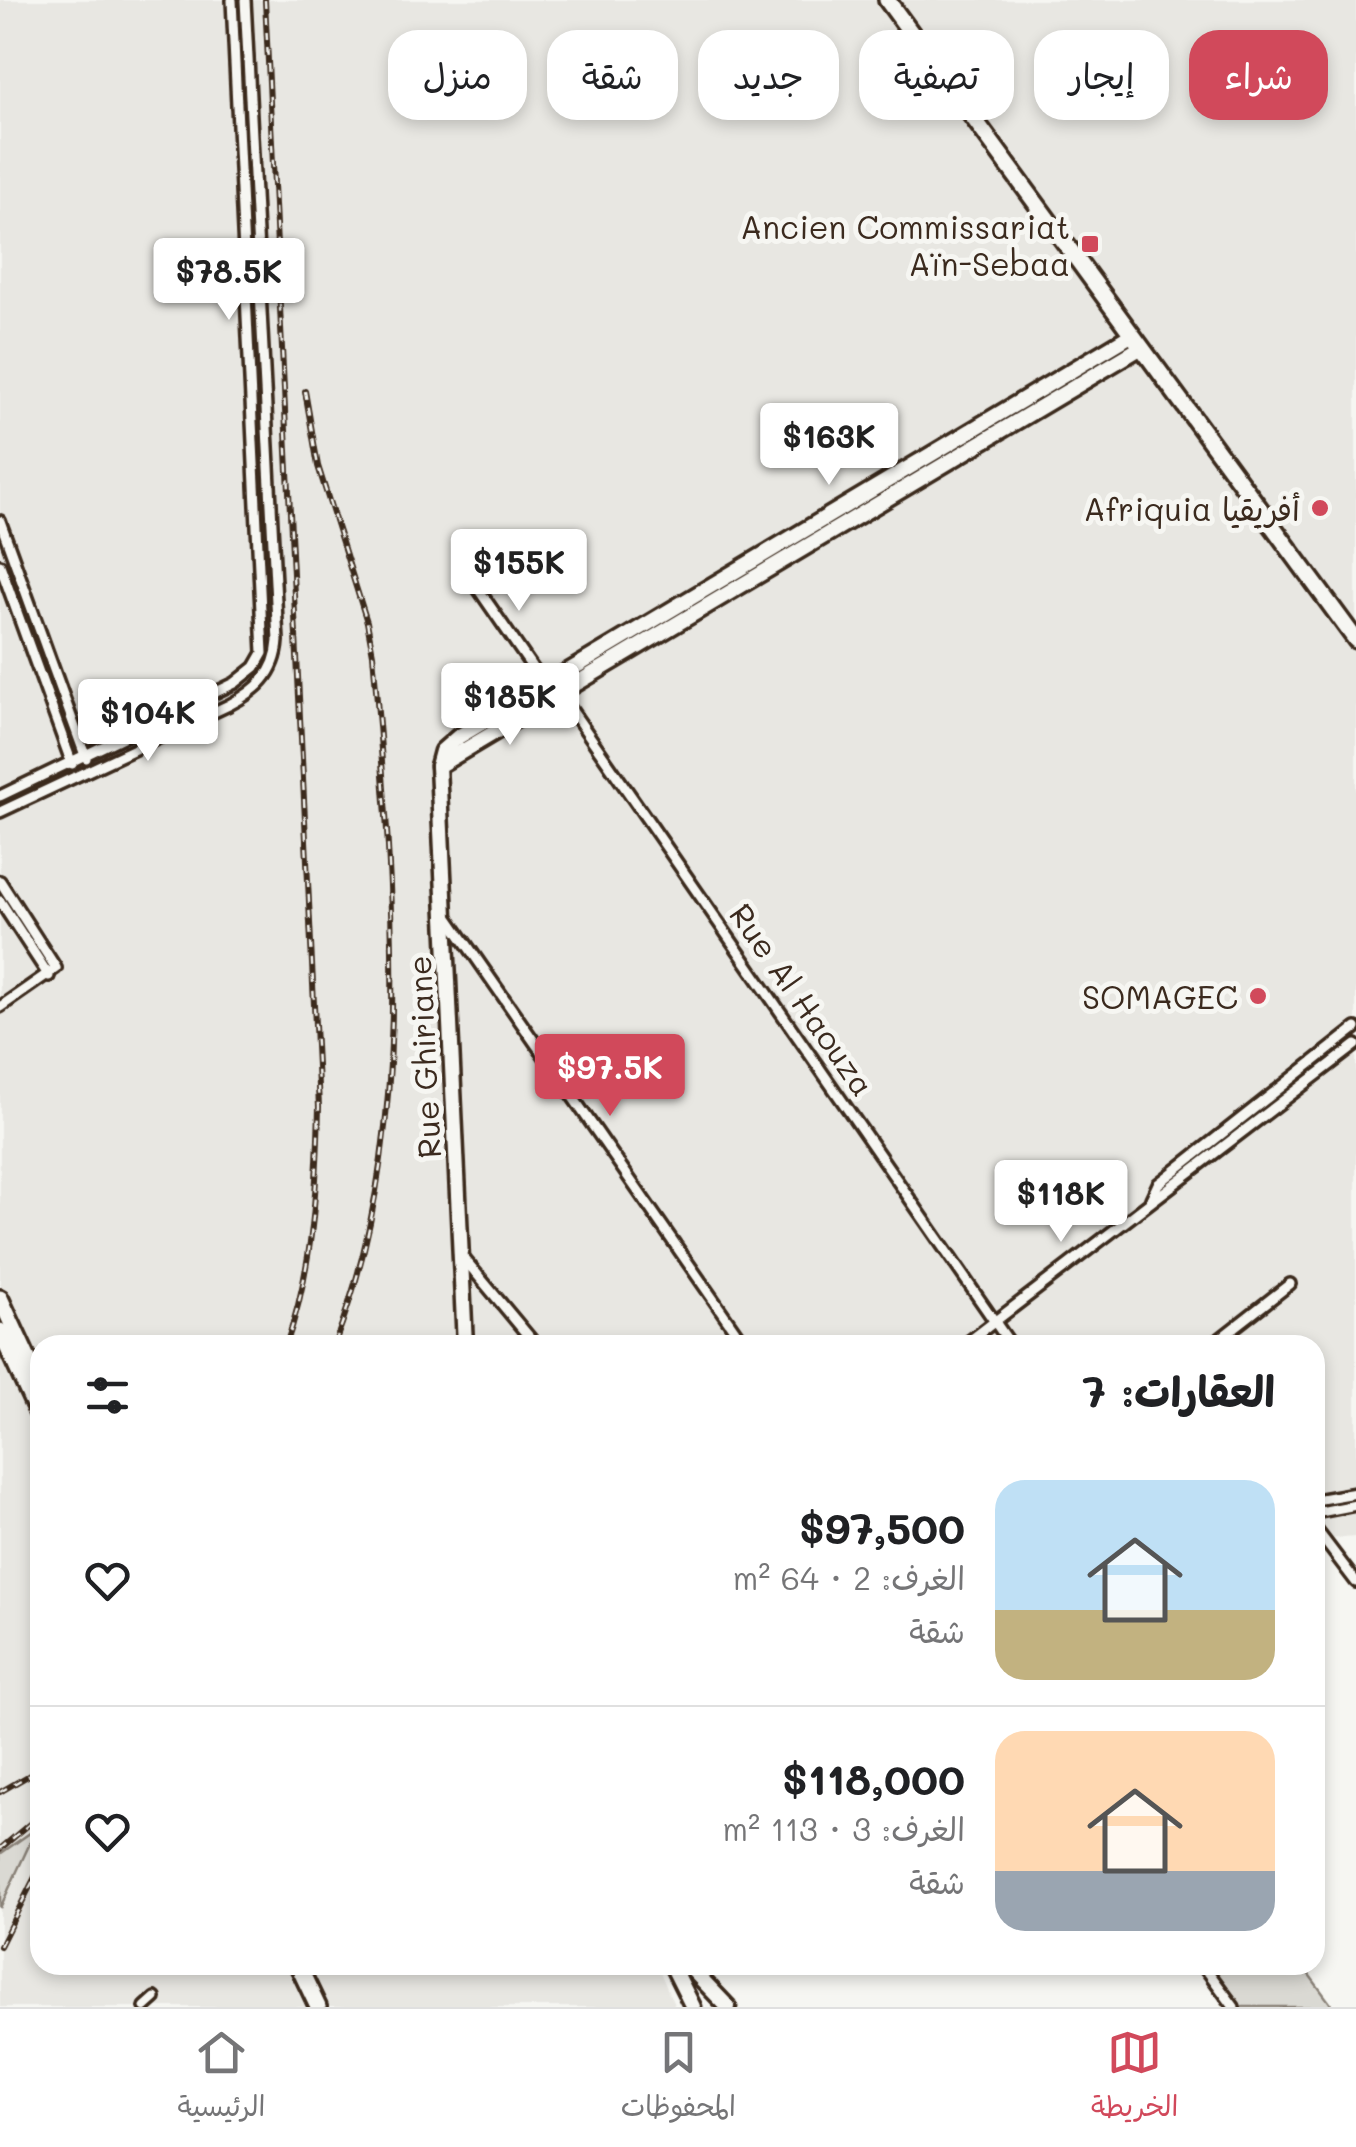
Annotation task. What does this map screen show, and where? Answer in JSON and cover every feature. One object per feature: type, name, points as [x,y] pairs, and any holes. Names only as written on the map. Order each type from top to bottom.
[{"type":"main road","points":[[888,0],[1356,640]]},
{"type":"main road","points":[[0,1298],[30,1364]]},
{"type":"main road","points":[[0,1331],[30,1396]]},
{"type":"main road","points":[[303,1975],[318,2007]]},
{"type":"main road","points":[[315,1975],[329,2007]]},
{"type":"street","points":[[0,796],[246,675],[259,661],[264,643],[232,0]]},
{"type":"street","points":[[0,812],[229,705],[257,687],[270,672],[278,641],[245,0]]},
{"type":"street","points":[[552,687],[1136,342]]},
{"type":"street","points":[[0,520],[90,770]]},
{"type":"street","name":"Rue Al Haouza","points":[[462,564],[1004,1335]]},
{"type":"street","points":[[0,565],[77,776]]},
{"type":"street","points":[[246,675],[257,687]]},
{"type":"street","name":"Rue Ghiriane","points":[[464,1335],[438,766],[552,687]]},
{"type":"street","points":[[34,780],[40,793]]},
{"type":"street","points":[[0,881],[55,963],[49,976],[0,1006]]},
{"type":"street","points":[[0,901],[49,976]]},
{"type":"street","points":[[444,914],[738,1335]]},
{"type":"street","points":[[1151,1199],[1158,1184],[1356,1028]]},
{"type":"street","points":[[977,1335],[1356,1045]]},
{"type":"street","points":[[460,1254],[528,1335]]},
{"type":"street","points":[[1225,1335],[1290,1284]]},
{"type":"street","points":[[1325,1498],[1356,1493]]},
{"type":"street","points":[[1325,1511],[1356,1505]]},
{"type":"street","points":[[1325,1541],[1356,1582]]},
{"type":"street","points":[[678,1975],[696,2007],[723,2004]]},
{"type":"street","points":[[697,1975],[723,2004]]},
{"type":"street","points":[[1210,1975],[1234,2007]]},
{"type":"street","points":[[144,2007],[156,1998]]},
{"type":"shaded area","points":[[0,0],[1356,0],[1356,1537],[1325,1539],[1325,1335],[30,1335],[30,1975],[661,1975],[675,2007],[0,2007]]},
{"type":"shaded area","points":[[30,1833],[30,1843],[0,1908],[0,1854]]},
{"type":"shaded area","points":[[1209,1975],[1309,1975],[1333,2007],[1233,2007]]},
{"type":"railway","points":[[265,0],[319,1107],[308,1257],[289,1335]]},
{"type":"railway","points":[[305,391],[318,466],[367,622],[373,654],[391,915],[388,1092],[378,1179],[361,1264],[337,1335]]},
{"type":"railway","points":[[0,1792],[30,1775]]},
{"type":"railway","points":[[0,1849],[30,1824]]},
{"type":"railway","points":[[0,1946],[30,1887]]},
{"type":"place","name":"Ancien Commissariat Aïn-Sebaa","points":[[1090,244]]},
{"type":"place","name":"Afriquia أفريقيا","points":[[1320,508]]},
{"type":"place","name":"SOMAGEC","points":[[1258,996]]}]
